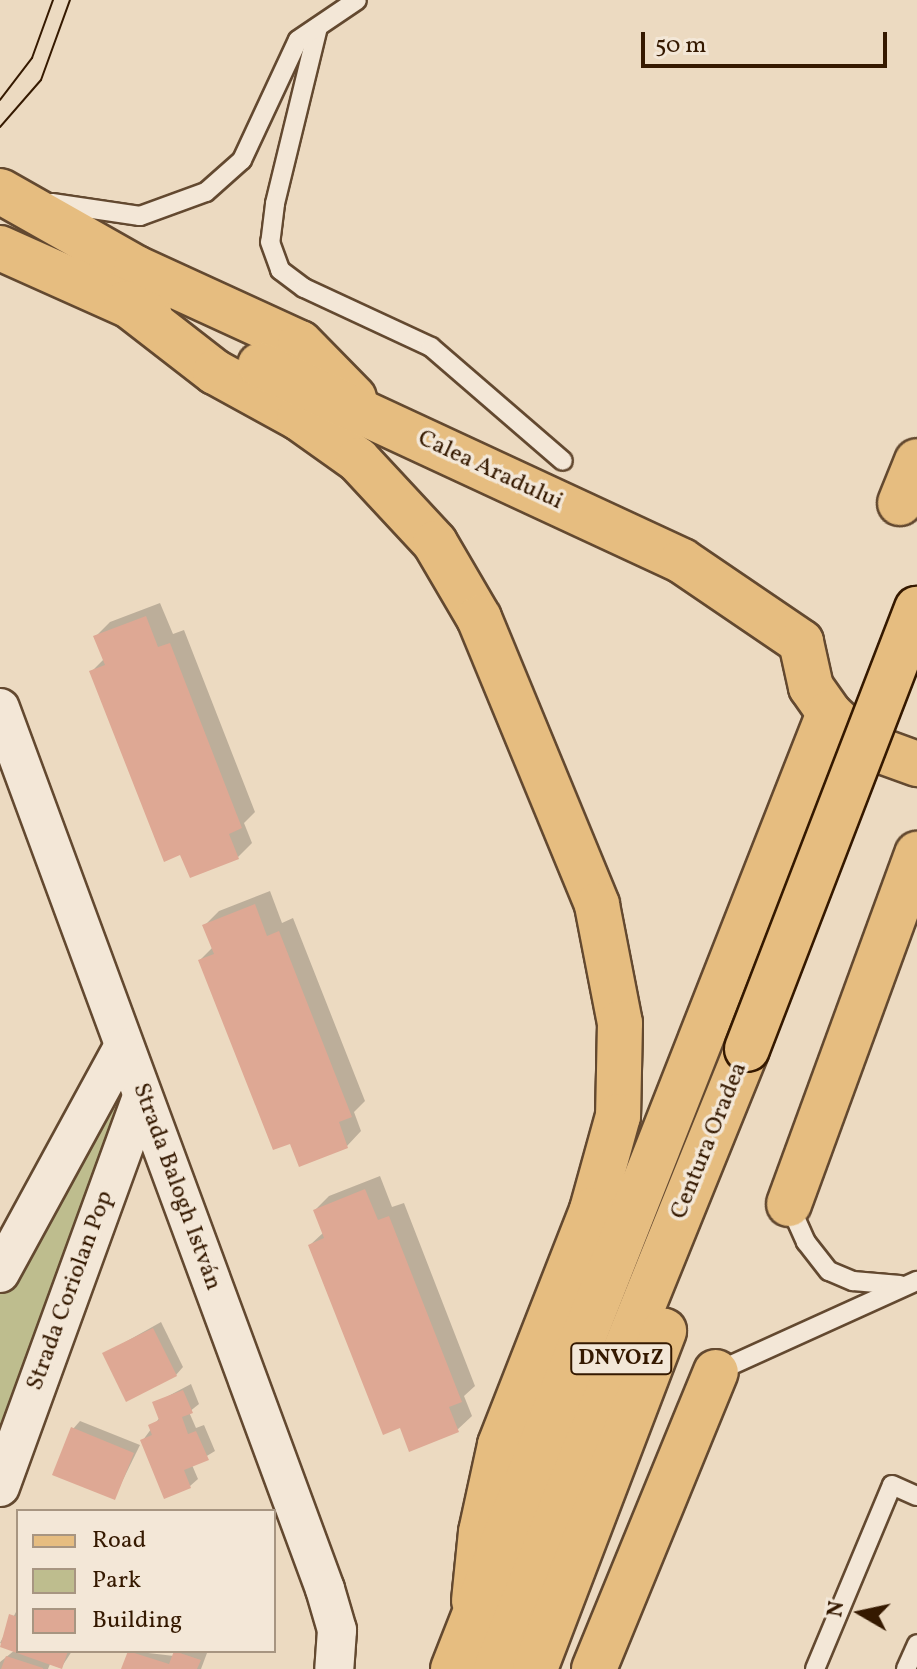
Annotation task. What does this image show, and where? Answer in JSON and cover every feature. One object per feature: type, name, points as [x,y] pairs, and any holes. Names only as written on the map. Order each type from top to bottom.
[{"type":"main road","points":[[3,192],[136,268],[300,343],[373,417]]},
{"type":"main road","name":"Calea Aradului","points":[[0,248],[126,303],[682,561],[801,642],[811,687],[829,713],[862,744],[917,764]]},
{"type":"main road","points":[[126,303],[215,372],[299,418],[358,460],[435,543],[479,618],[597,905],[620,1023],[618,1116],[592,1210],[500,1445],[481,1532],[472,1617]]},
{"type":"main road","points":[[900,503],[917,461]]},
{"type":"main road","name":"Centura Oradea","points":[[535,1669],[917,609]]},
{"type":"main road","name":"Centura Oradea","points":[[496,1669],[917,670]]},
{"type":"main road","points":[[453,1669],[829,713]]},
{"type":"main road","points":[[789,1204],[917,854]]},
{"type":"main road","points":[[594,1669],[716,1372]]},
{"type":"street","name":"Strada Balogh István","points":[[0,708],[325,1589],[337,1630],[334,1669]]},
{"type":"street","points":[[0,1273],[123,1047]]},
{"type":"street","name":"Strada Coriolan Pop","points":[[0,1487],[142,1096]]},
{"type":"lane","points":[[357,0],[329,6],[318,27],[275,204],[270,242],[280,270],[304,288],[431,347],[563,461]]},
{"type":"lane","points":[[3,192],[140,216],[196,197],[242,160],[285,58],[298,40],[318,27]]},
{"type":"lane","points":[[789,1204],[806,1242],[829,1271],[853,1281],[912,1284]]},
{"type":"lane","points":[[716,1372],[912,1284]]},
{"type":"lane","points":[[815,1669],[892,1485],[917,1496]]},
{"type":"lane","points":[[906,1669],[917,1644]]},
{"type":"green space","points":[[123,1047],[142,1096],[0,1487],[0,1273]]},
{"type":"building","points":[[146,616],[158,647],[170,643],[242,828],[229,834],[239,859],[190,878],[180,855],[164,862],[89,671],[105,665],[93,636]]},
{"type":"building","points":[[255,904],[267,936],[279,931],[352,1117],[339,1122],[348,1148],[299,1167],[290,1144],[273,1150],[198,960],[214,954],[202,925]]},
{"type":"building","points":[[365,1189],[378,1220],[389,1216],[462,1402],[449,1407],[459,1432],[409,1452],[400,1428],[383,1435],[308,1245],[324,1238],[313,1210]]},
{"type":"building","points":[[153,1328],[177,1376],[126,1402],[102,1353]]},
{"type":"building","points":[[183,1390],[193,1413],[182,1417],[188,1434],[196,1431],[209,1460],[184,1470],[191,1488],[164,1499],[140,1440],[152,1435],[148,1425],[159,1420],[152,1402]]},
{"type":"building","points":[[71,1427],[134,1453],[115,1500],[52,1475]]},
{"type":"building","points":[[9,1614],[16,1616],[16,1653],[0,1647]]},
{"type":"building","points":[[17,1653],[67,1653],[62,1669]]},
{"type":"building","points":[[127,1653],[169,1664],[173,1653],[201,1660],[197,1669],[121,1669]]},
{"type":"building","points":[[6,1656],[43,1668],[43,1669],[1,1669]]},
{"type":"tram line","points":[[0,100],[32,58],[53,0]]},
{"type":"tram line","points":[[0,127],[41,80],[70,0]]}]
